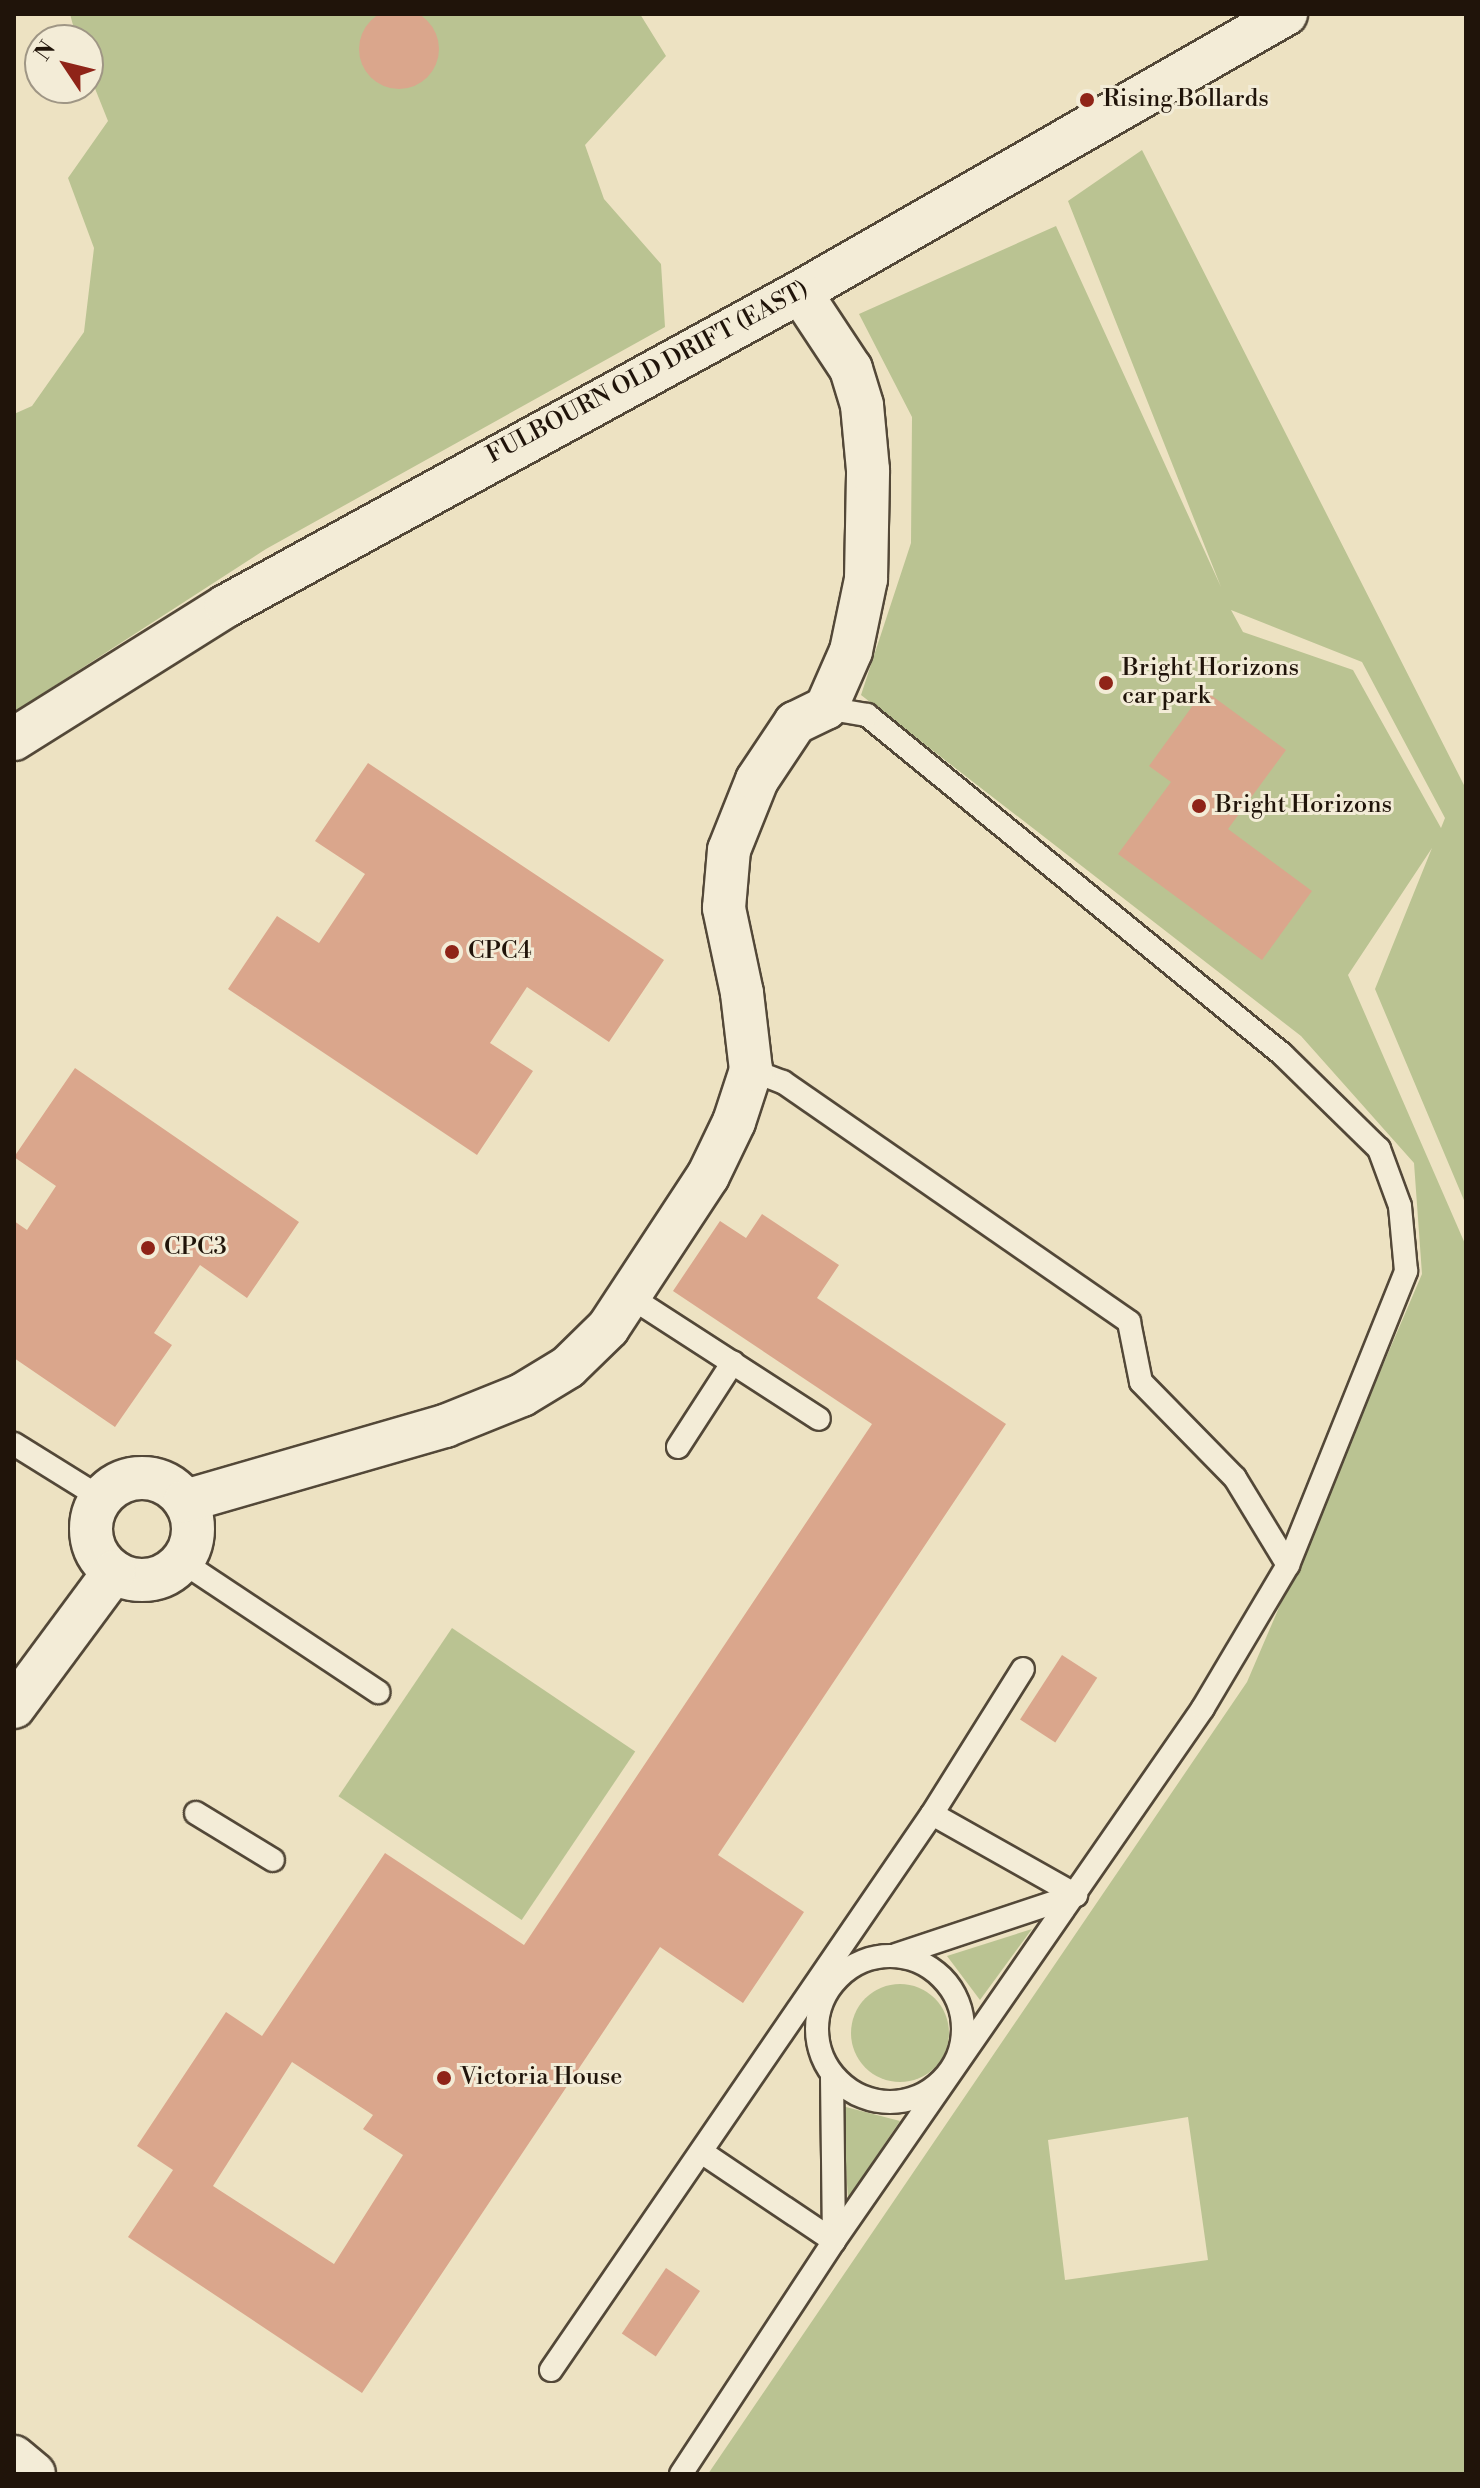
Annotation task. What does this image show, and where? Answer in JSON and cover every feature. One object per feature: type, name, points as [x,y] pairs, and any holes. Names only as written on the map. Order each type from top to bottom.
[{"type":"street","name":"FULBOURN OLD DRIFT (EAST)","points":[[14,739],[226,606],[800,292],[1286,14]]},
{"type":"street","points":[[185,1501],[445,1426],[522,1395],[568,1367],[608,1328],[708,1176],[751,1070],[742,993],[724,908],[729,850],[757,780],[795,723],[826,708],[851,651],[866,579],[868,470],[862,405],[851,369],[800,292]]},
{"type":"street","points":[[147,1478],[170,1486],[185,1501],[193,1525],[181,1561],[156,1578],[136,1580],[114,1572],[92,1542],[91,1523],[101,1498],[124,1480],[147,1478]]},
{"type":"street","points":[[14,1707],[114,1572]]},
{"type":"street","points":[[14,2457],[34,2474]]},
{"type":"lane","points":[[681,2474],[834,2241],[1203,1708],[1288,1565],[1406,1271],[1400,1206],[1379,1149],[1282,1054],[867,715],[826,708]]},
{"type":"lane","points":[[751,1070],[783,1082],[1129,1322],[1141,1382],[1235,1478],[1288,1565]]},
{"type":"lane","points":[[629,1296],[819,1419]]},
{"type":"lane","points":[[678,1447],[733,1362]]},
{"type":"lane","points":[[14,1444],[101,1498]]},
{"type":"lane","points":[[181,1561],[378,1692]]},
{"type":"lane","points":[[551,2370],[703,2153],[932,1814],[1023,1669]]},
{"type":"lane","points":[[196,1813],[273,1860]]},
{"type":"lane","points":[[932,1814],[1076,1895]]},
{"type":"lane","points":[[895,1955],[920,1961],[951,1987],[962,2011],[959,2060],[941,2082],[912,2100],[886,2103],[851,2092],[832,2075],[819,2051],[815,2025],[826,1991],[843,1971],[869,1957],[895,1955],[1076,1895]]},
{"type":"lane","points":[[832,2075],[834,2241]]},
{"type":"lane","points":[[703,2153],[834,2241]]},
{"type":"green space","points":[[70,14],[640,14],[666,56],[585,145],[604,199],[661,264],[665,327],[266,549],[14,712],[14,414],[32,406],[84,332],[94,248],[68,178],[108,121],[101,104],[104,104],[104,24],[73,24]]},
{"type":"green space","points":[[1142,150],[1466,789],[1466,1205],[1375,989],[1432,848],[1348,975],[1466,1246],[1466,2474],[708,2474],[1247,1682],[1422,1274],[1414,1163],[1301,1036],[861,695],[911,543],[912,417],[859,314],[1056,226],[1221,587],[1068,201]],"holes":[[[1231,610],[1362,662],[1445,818],[1441,828],[1353,670],[1243,632]],[[1188,2117],[1208,2260],[1065,2280],[1048,2140]]]},
{"type":"green space","points":[[452,1628],[635,1752],[522,1920],[338,1796]]},
{"type":"green space","points":[[1032,1929],[980,2000],[947,1956]]},
{"type":"green space","points":[[900,1984],[919,1988],[935,1998],[945,2014],[949,2033],[945,2052],[935,2068],[919,2078],[900,2082],[881,2078],[865,2068],[855,2052],[851,2033],[855,2014],[865,1998],[881,1988]]},
{"type":"green space","points":[[842,2106],[900,2121],[848,2198]]},
{"type":"building","points":[[399,9],[414,12],[427,21],[436,34],[439,49],[436,64],[427,77],[414,86],[399,89],[384,86],[371,77],[362,64],[359,49],[362,34],[371,21],[384,12]]},
{"type":"building","name":"Bright Horizons","points":[[1204,690],[1286,750],[1228,829],[1312,891],[1262,960],[1118,854],[1171,782],[1149,766]]},
{"type":"building","name":"CPC4","points":[[368,763],[664,960],[609,1042],[527,987],[490,1043],[533,1071],[477,1155],[228,989],[277,916],[319,943],[365,874],[315,841]]},
{"type":"building","name":"CPC3","points":[[75,1068],[299,1222],[247,1298],[200,1265],[154,1333],[172,1345],[115,1427],[14,1358],[14,1221],[27,1230],[56,1186],[14,1157]]},
{"type":"building","name":"Victoria House","points":[[762,1214],[839,1265],[817,1298],[1006,1424],[718,1855],[804,1912],[743,2003],[660,1947],[362,2393],[128,2237],[173,2170],[137,2146],[226,2012],[262,2036],[385,1853],[524,1945],[872,1424],[673,1291],[720,1221],[746,1238]],"holes":[[[292,2062],[373,2115],[363,2129],[403,2155],[334,2264],[213,2186]]]},
{"type":"building","points":[[1062,1655],[1097,1678],[1055,1742],[1020,1720]]},
{"type":"building","points":[[666,2268],[700,2291],[656,2356],[622,2333]]},
{"type":"place","name":"Rising Bollards","points":[[1087,100]]},
{"type":"place","name":"Bright Horizons car park","points":[[1106,683]]},
{"type":"place","name":"Bright Horizons","points":[[1199,806]]},
{"type":"place","name":"CPC4","points":[[452,952]]},
{"type":"place","name":"CPC3","points":[[148,1248]]},
{"type":"place","name":"Victoria House","points":[[444,2078]]}]
